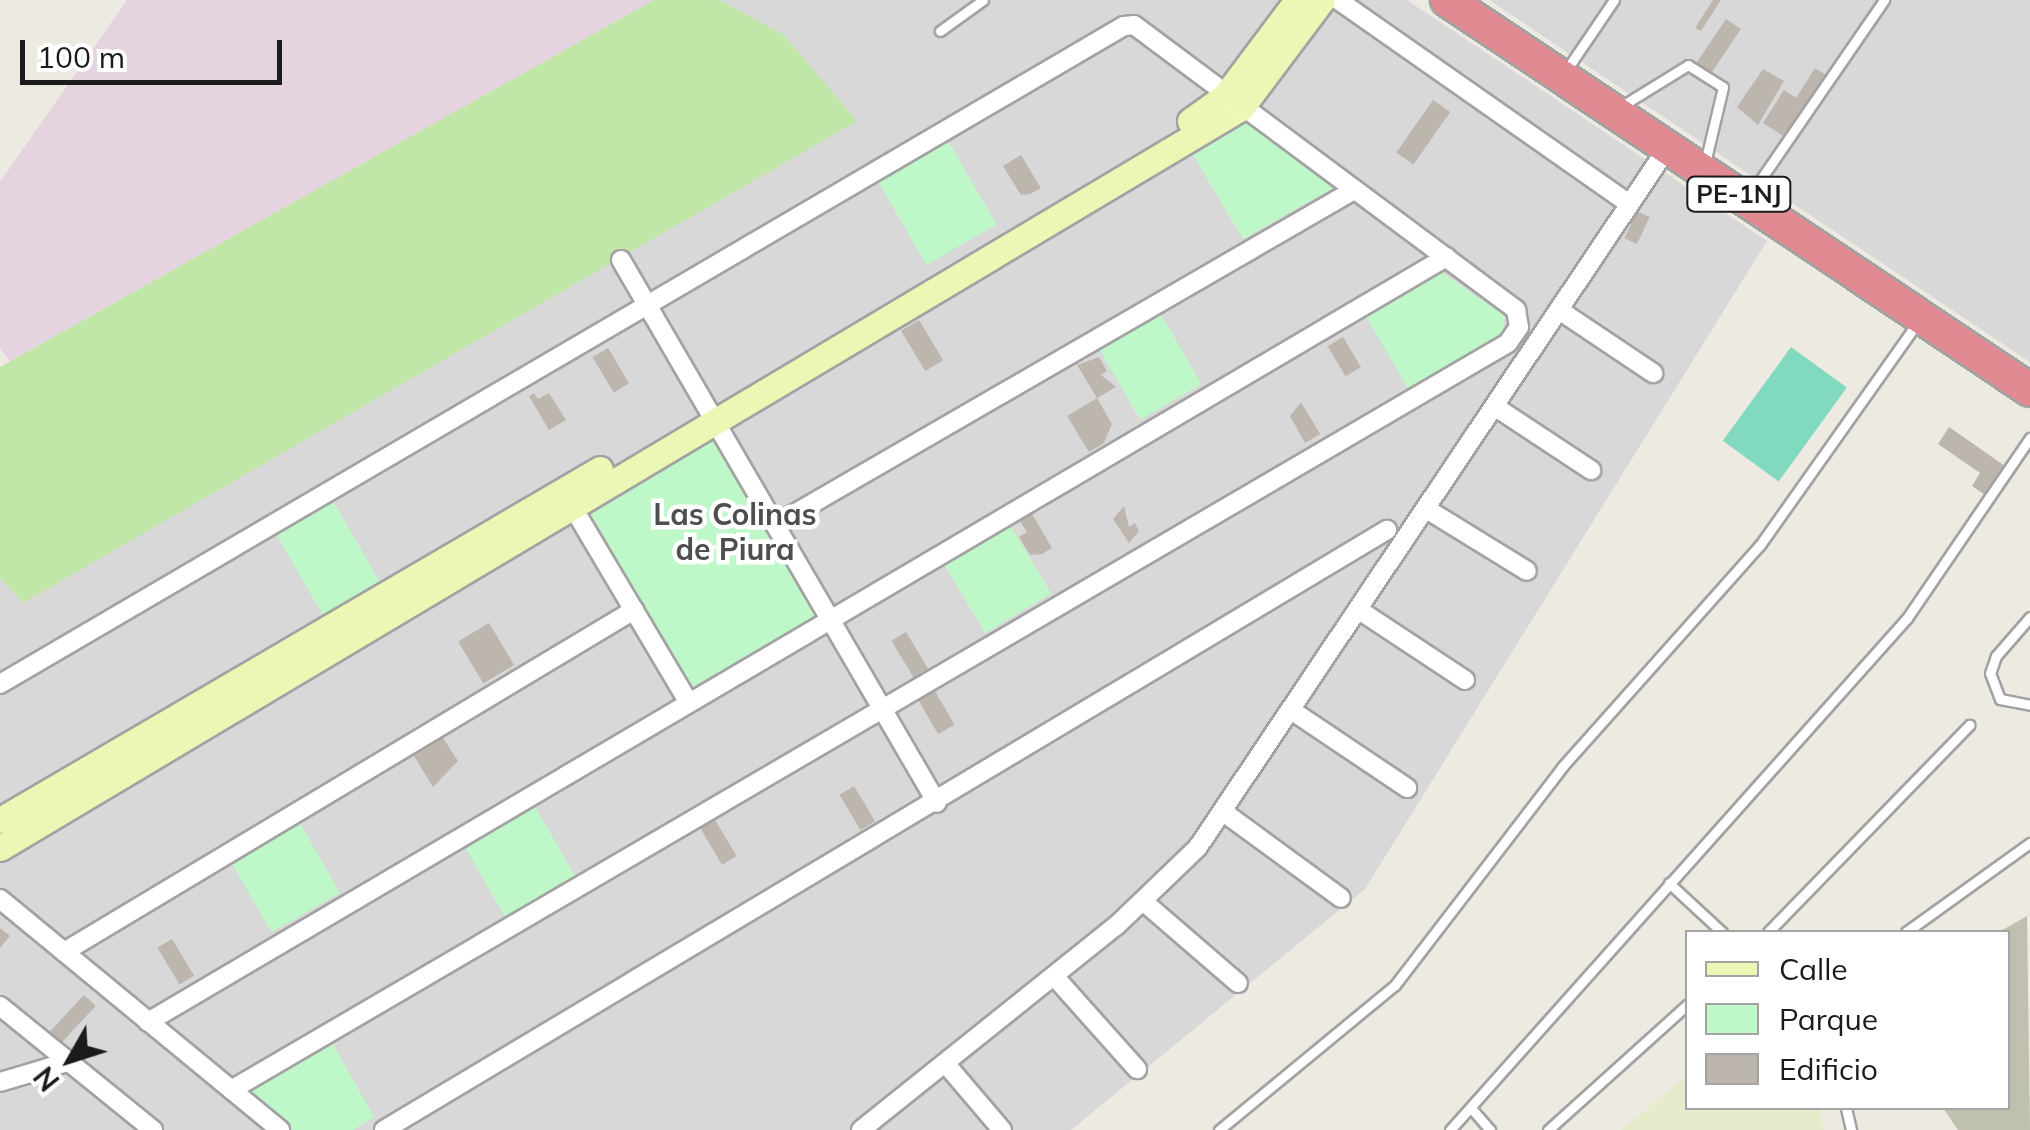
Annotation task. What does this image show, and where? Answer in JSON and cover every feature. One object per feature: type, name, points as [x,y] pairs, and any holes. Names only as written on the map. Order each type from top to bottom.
[{"type":"highway","name":"PE-1NJ","points":[[1447,0],[2030,390]]},
{"type":"street","points":[[1233,102],[1297,0]]},
{"type":"street","points":[[0,820],[710,413],[1233,102],[1322,0]]},
{"type":"street","points":[[1338,0],[1629,204]]},
{"type":"street","points":[[0,684],[1120,27],[1134,25],[1233,102],[1514,305],[1519,322],[1513,339],[231,1090]]},
{"type":"street","points":[[861,1130],[1144,902],[1222,811],[1562,312],[1668,147]]},
{"type":"street","points":[[775,525],[1354,190]]},
{"type":"street","points":[[148,1022],[1446,257]]},
{"type":"street","points":[[621,260],[937,803]]},
{"type":"street","points":[[1562,312],[1654,373]]},
{"type":"street","points":[[1497,408],[1590,470]]},
{"type":"street","points":[[0,848],[572,506],[710,413]]},
{"type":"street","points":[[572,506],[688,701]]},
{"type":"street","points":[[1428,510],[1526,571]]},
{"type":"street","points":[[384,1130],[937,803],[1387,530]]},
{"type":"street","points":[[64,952],[634,610]]},
{"type":"street","points":[[1359,610],[1466,680]]},
{"type":"street","points":[[1291,710],[1407,788]]},
{"type":"street","points":[[1222,811],[1341,898]]},
{"type":"street","points":[[0,899],[280,1130]]},
{"type":"street","points":[[1144,902],[1238,983]]},
{"type":"street","points":[[1054,976],[1137,1069]]},
{"type":"street","points":[[0,1006],[153,1130]]},
{"type":"street","points":[[0,1082],[68,1062]]},
{"type":"street","points":[[946,1063],[1002,1130]]},
{"type":"lane","points":[[940,31],[984,0]]},
{"type":"lane","points":[[1562,76],[1614,0]]},
{"type":"lane","points":[[1747,200],[1884,0]]},
{"type":"lane","points":[[1613,110],[1688,65],[1711,80],[1723,88],[1704,170]]},
{"type":"lane","points":[[1220,1130],[1395,985],[1562,767],[1760,545],[1922,317]]},
{"type":"lane","points":[[1450,1130],[1907,618],[2030,438]]},
{"type":"lane","points":[[2030,618],[1996,656],[1990,674],[2000,699],[2030,705]]},
{"type":"lane","points":[[1770,930],[1969,724]]},
{"type":"lane","points":[[1909,930],[2030,844]]},
{"type":"lane","points":[[1668,883],[1720,930]]},
{"type":"lane","points":[[1548,1130],[1685,1007]]},
{"type":"lane","points":[[1471,1108],[1490,1130]]},
{"type":"shaded area","points":[[127,0],[654,0],[10,361],[0,349],[0,182]]},
{"type":"shaded area","points":[[654,0],[1407,0],[1767,241],[1365,889],[1071,1130],[0,1130],[0,367]]},
{"type":"shaded area","points":[[1489,0],[2030,0],[2030,362]]},
{"type":"shaded area","points":[[2027,916],[2030,1130],[1958,1130],[1944,1110],[2010,1110],[2010,930],[2002,930]]},
{"type":"shaded area","points":[[1685,1077],[1685,1110],[1819,1110],[1824,1130],[1621,1130]]},
{"type":"green space","points":[[654,0],[719,0],[784,35],[857,121],[23,603],[0,578],[0,367]]},
{"type":"green space","points":[[1247,121],[1335,187],[1243,239],[1193,155]]},
{"type":"green space","points":[[946,137],[996,224],[926,265],[876,178]]},
{"type":"green space","points":[[1438,270],[1505,316],[1502,337],[1410,392],[1364,313]]},
{"type":"green space","points":[[1161,314],[1202,384],[1140,420],[1100,350]]},
{"type":"green space","points":[[1791,347],[1847,388],[1779,481],[1723,441]]},
{"type":"green space","points":[[713,435],[817,615],[690,689],[586,509]]},
{"type":"green space","points":[[332,499],[383,587],[326,620],[275,532]]},
{"type":"green space","points":[[1009,523],[1051,593],[985,633],[943,563]]},
{"type":"green space","points":[[533,803],[575,876],[505,916],[463,844]]},
{"type":"green space","points":[[298,820],[340,893],[272,932],[230,859]]},
{"type":"green space","points":[[333,1044],[374,1117],[353,1130],[293,1130],[246,1093]]},
{"type":"building","points":[[1713,0],[1721,0],[1701,31],[1695,28]]},
{"type":"building","points":[[1726,19],[1741,29],[1710,75],[1695,65]]},
{"type":"building","points":[[1815,68],[1829,77],[1788,139],[1763,123],[1784,90],[1796,98]]},
{"type":"building","points":[[1763,69],[1784,81],[1758,125],[1737,107]]},
{"type":"building","points":[[1433,100],[1450,112],[1413,164],[1396,152]]},
{"type":"building","points":[[1021,155],[1041,188],[1030,194],[1021,195],[1003,166]]},
{"type":"building","points":[[1637,211],[1650,217],[1637,244],[1624,238]]},
{"type":"building","points":[[919,320],[943,360],[925,371],[901,331]]},
{"type":"building","points":[[1343,337],[1361,367],[1346,376],[1328,346]]},
{"type":"building","points":[[608,348],[629,383],[614,392],[593,357]]},
{"type":"building","points":[[1099,357],[1107,371],[1101,375],[1116,387],[1097,398],[1077,365]]},
{"type":"building","points":[[534,393],[538,399],[549,393],[566,420],[549,430],[529,396]]},
{"type":"building","points":[[1097,398],[1112,424],[1104,443],[1089,452],[1067,416]]},
{"type":"building","points":[[1301,402],[1320,434],[1305,443],[1290,416]]},
{"type":"building","points":[[1949,427],[2005,466],[1985,495],[1972,486],[1980,473],[1938,444]]},
{"type":"building","points":[[1124,506],[1129,527],[1135,523],[1139,531],[1129,543],[1113,519]]},
{"type":"building","points":[[1032,514],[1052,548],[1042,554],[1030,555],[1019,537],[1027,532],[1020,521]]},
{"type":"building","points":[[489,623],[514,665],[483,684],[458,642]]},
{"type":"building","points":[[906,632],[928,669],[914,678],[891,641]]},
{"type":"building","points":[[935,691],[955,725],[938,734],[919,700]]},
{"type":"building","points":[[443,738],[458,761],[433,787],[414,756]]},
{"type":"building","points":[[854,786],[875,821],[861,830],[839,795]]},
{"type":"building","points":[[715,820],[737,856],[722,865],[700,829]]},
{"type":"building","points":[[0,928],[10,936],[0,948]]},
{"type":"building","points":[[172,939],[194,976],[180,985],[157,948]]},
{"type":"building","points":[[84,995],[96,1006],[60,1044],[49,1033]]},
{"type":"district","name":"Las Colinas de Piura","points":[[735,531]]}]
